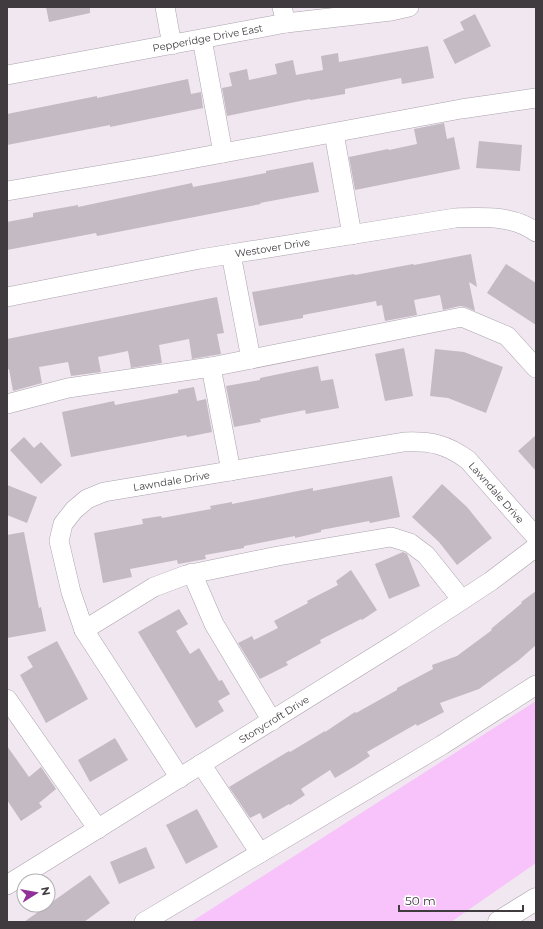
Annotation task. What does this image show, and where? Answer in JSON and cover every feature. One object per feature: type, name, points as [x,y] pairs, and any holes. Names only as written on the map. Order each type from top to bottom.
[{"type":"main road","points":[[499,922],[536,899]]},
{"type":"street","points":[[165,7],[172,45]]},
{"type":"street","name":"Pepperidge Drive East","points":[[7,75],[202,39],[284,15],[391,11],[409,7]]},
{"type":"street","points":[[202,39],[223,153]]},
{"type":"street","points":[[7,191],[461,109],[536,98]]},
{"type":"street","points":[[334,133],[352,235]]},
{"type":"street","name":"Westover Drive","points":[[7,297],[231,254],[455,218],[490,217],[507,220],[531,228],[536,232]]},
{"type":"street","points":[[231,254],[251,359]]},
{"type":"street","points":[[7,404],[68,388],[211,367],[462,317],[507,336],[536,368]]},
{"type":"street","points":[[211,367],[231,471]]},
{"type":"street","name":"Lawndale Drive","points":[[180,778],[84,630],[71,592],[59,541],[63,524],[74,510],[87,499],[104,492],[404,442],[422,441],[444,446],[468,460],[536,537]]},
{"type":"street","points":[[84,630],[154,587],[192,573],[278,556],[391,537],[410,543],[426,555],[462,600]]},
{"type":"street","name":"Stonycroft Drive","points":[[8,882],[98,829],[401,640],[491,581],[536,547]]},
{"type":"street","points":[[192,573],[214,624],[272,720]]},
{"type":"street","points":[[144,922],[442,744],[536,685]]},
{"type":"street","points":[[7,699],[98,829]]},
{"type":"street","points":[[201,764],[260,853]]},
{"type":"shaded area","points":[[536,701],[536,863],[451,922],[191,922]]},
{"type":"building","points":[[46,7],[90,7],[90,13],[49,22]]},
{"type":"building","points":[[475,14],[491,46],[455,64],[443,40],[464,30],[460,22]]},
{"type":"building","points":[[428,46],[434,78],[402,84],[401,78],[345,89],[345,94],[310,99],[227,116],[222,88],[232,86],[229,73],[247,69],[249,80],[277,74],[275,64],[293,60],[296,75],[323,70],[321,56],[338,53],[339,62]]},
{"type":"building","points":[[188,79],[191,94],[201,92],[203,108],[110,127],[110,125],[7,145],[7,114],[97,96],[97,98]]},
{"type":"building","points":[[444,123],[447,139],[454,137],[460,169],[355,190],[349,157],[417,144],[414,129]]},
{"type":"building","points":[[479,141],[522,145],[520,171],[476,168]]},
{"type":"building","points":[[313,162],[319,192],[97,236],[96,233],[7,250],[7,222],[33,217],[33,213],[78,205],[78,207],[192,183],[193,187]]},
{"type":"building","points":[[471,254],[477,287],[469,282],[475,311],[460,306],[443,310],[440,295],[414,300],[417,315],[385,321],[382,305],[377,306],[376,301],[303,315],[303,318],[259,326],[252,292]]},
{"type":"building","points":[[506,264],[536,283],[536,325],[487,293]]},
{"type":"building","points":[[217,297],[224,333],[217,334],[221,354],[192,359],[189,339],[159,345],[162,363],[131,368],[128,351],[98,357],[101,372],[71,376],[68,362],[39,367],[42,383],[13,391],[9,369],[7,370],[7,339]]},
{"type":"building","points":[[404,348],[413,396],[385,401],[375,354]]},
{"type":"building","points":[[435,349],[464,352],[503,367],[486,413],[448,398],[430,396]]},
{"type":"building","points":[[318,366],[321,381],[333,379],[339,408],[306,414],[305,410],[260,419],[261,422],[234,427],[226,386],[260,380],[260,378]]},
{"type":"building","points":[[194,387],[197,401],[206,399],[212,432],[187,437],[186,435],[71,457],[62,412],[114,401],[115,405],[178,393],[178,390]]},
{"type":"building","points":[[536,435],[536,471],[518,451]]},
{"type":"building","points":[[24,437],[34,448],[41,442],[62,465],[41,484],[10,450]]},
{"type":"building","points":[[392,476],[400,517],[370,523],[369,521],[321,530],[321,532],[295,538],[295,536],[244,546],[244,548],[205,555],[206,559],[178,564],[177,560],[130,569],[132,577],[103,583],[94,533],[143,524],[142,519],[161,516],[162,518],[211,509],[210,506],[232,502],[232,504],[313,488],[313,491]]},
{"type":"building","points":[[442,484],[467,507],[492,538],[457,565],[439,542],[412,517]]},
{"type":"building","points":[[7,485],[37,497],[27,523],[7,515]]},
{"type":"building","points":[[24,532],[39,608],[41,607],[46,631],[7,638],[7,535]]},
{"type":"building","points":[[403,552],[407,554],[420,586],[389,599],[375,564]]},
{"type":"building","points":[[351,570],[377,610],[362,620],[361,619],[320,640],[321,643],[286,662],[288,665],[260,679],[238,643],[252,636],[254,640],[278,628],[274,621],[308,603],[307,601],[338,585],[336,581]]},
{"type":"building","points":[[536,591],[536,645],[519,660],[479,689],[440,703],[444,712],[417,726],[416,724],[367,752],[370,756],[335,778],[330,770],[301,789],[305,795],[290,805],[289,804],[263,819],[260,813],[250,818],[229,787],[289,751],[290,752],[325,732],[355,712],[356,713],[397,690],[397,688],[433,669],[432,665],[457,656],[492,630],[491,629],[522,603],[521,602]]},
{"type":"building","points":[[179,609],[188,624],[176,631],[190,654],[199,648],[219,681],[222,680],[230,694],[218,701],[224,711],[196,728],[138,632]]},
{"type":"building","points":[[57,641],[88,699],[46,723],[20,675],[33,667],[27,657]]},
{"type":"building","points":[[115,738],[128,760],[90,782],[78,760]]},
{"type":"building","points":[[7,746],[29,777],[41,767],[56,789],[39,803],[42,807],[21,821],[7,800]]},
{"type":"building","points":[[197,809],[218,847],[186,864],[166,825]]},
{"type":"building","points":[[146,847],[155,868],[119,884],[110,862]]},
{"type":"building","points":[[90,875],[110,903],[84,922],[24,922],[37,913],[56,913],[56,899]]}]
